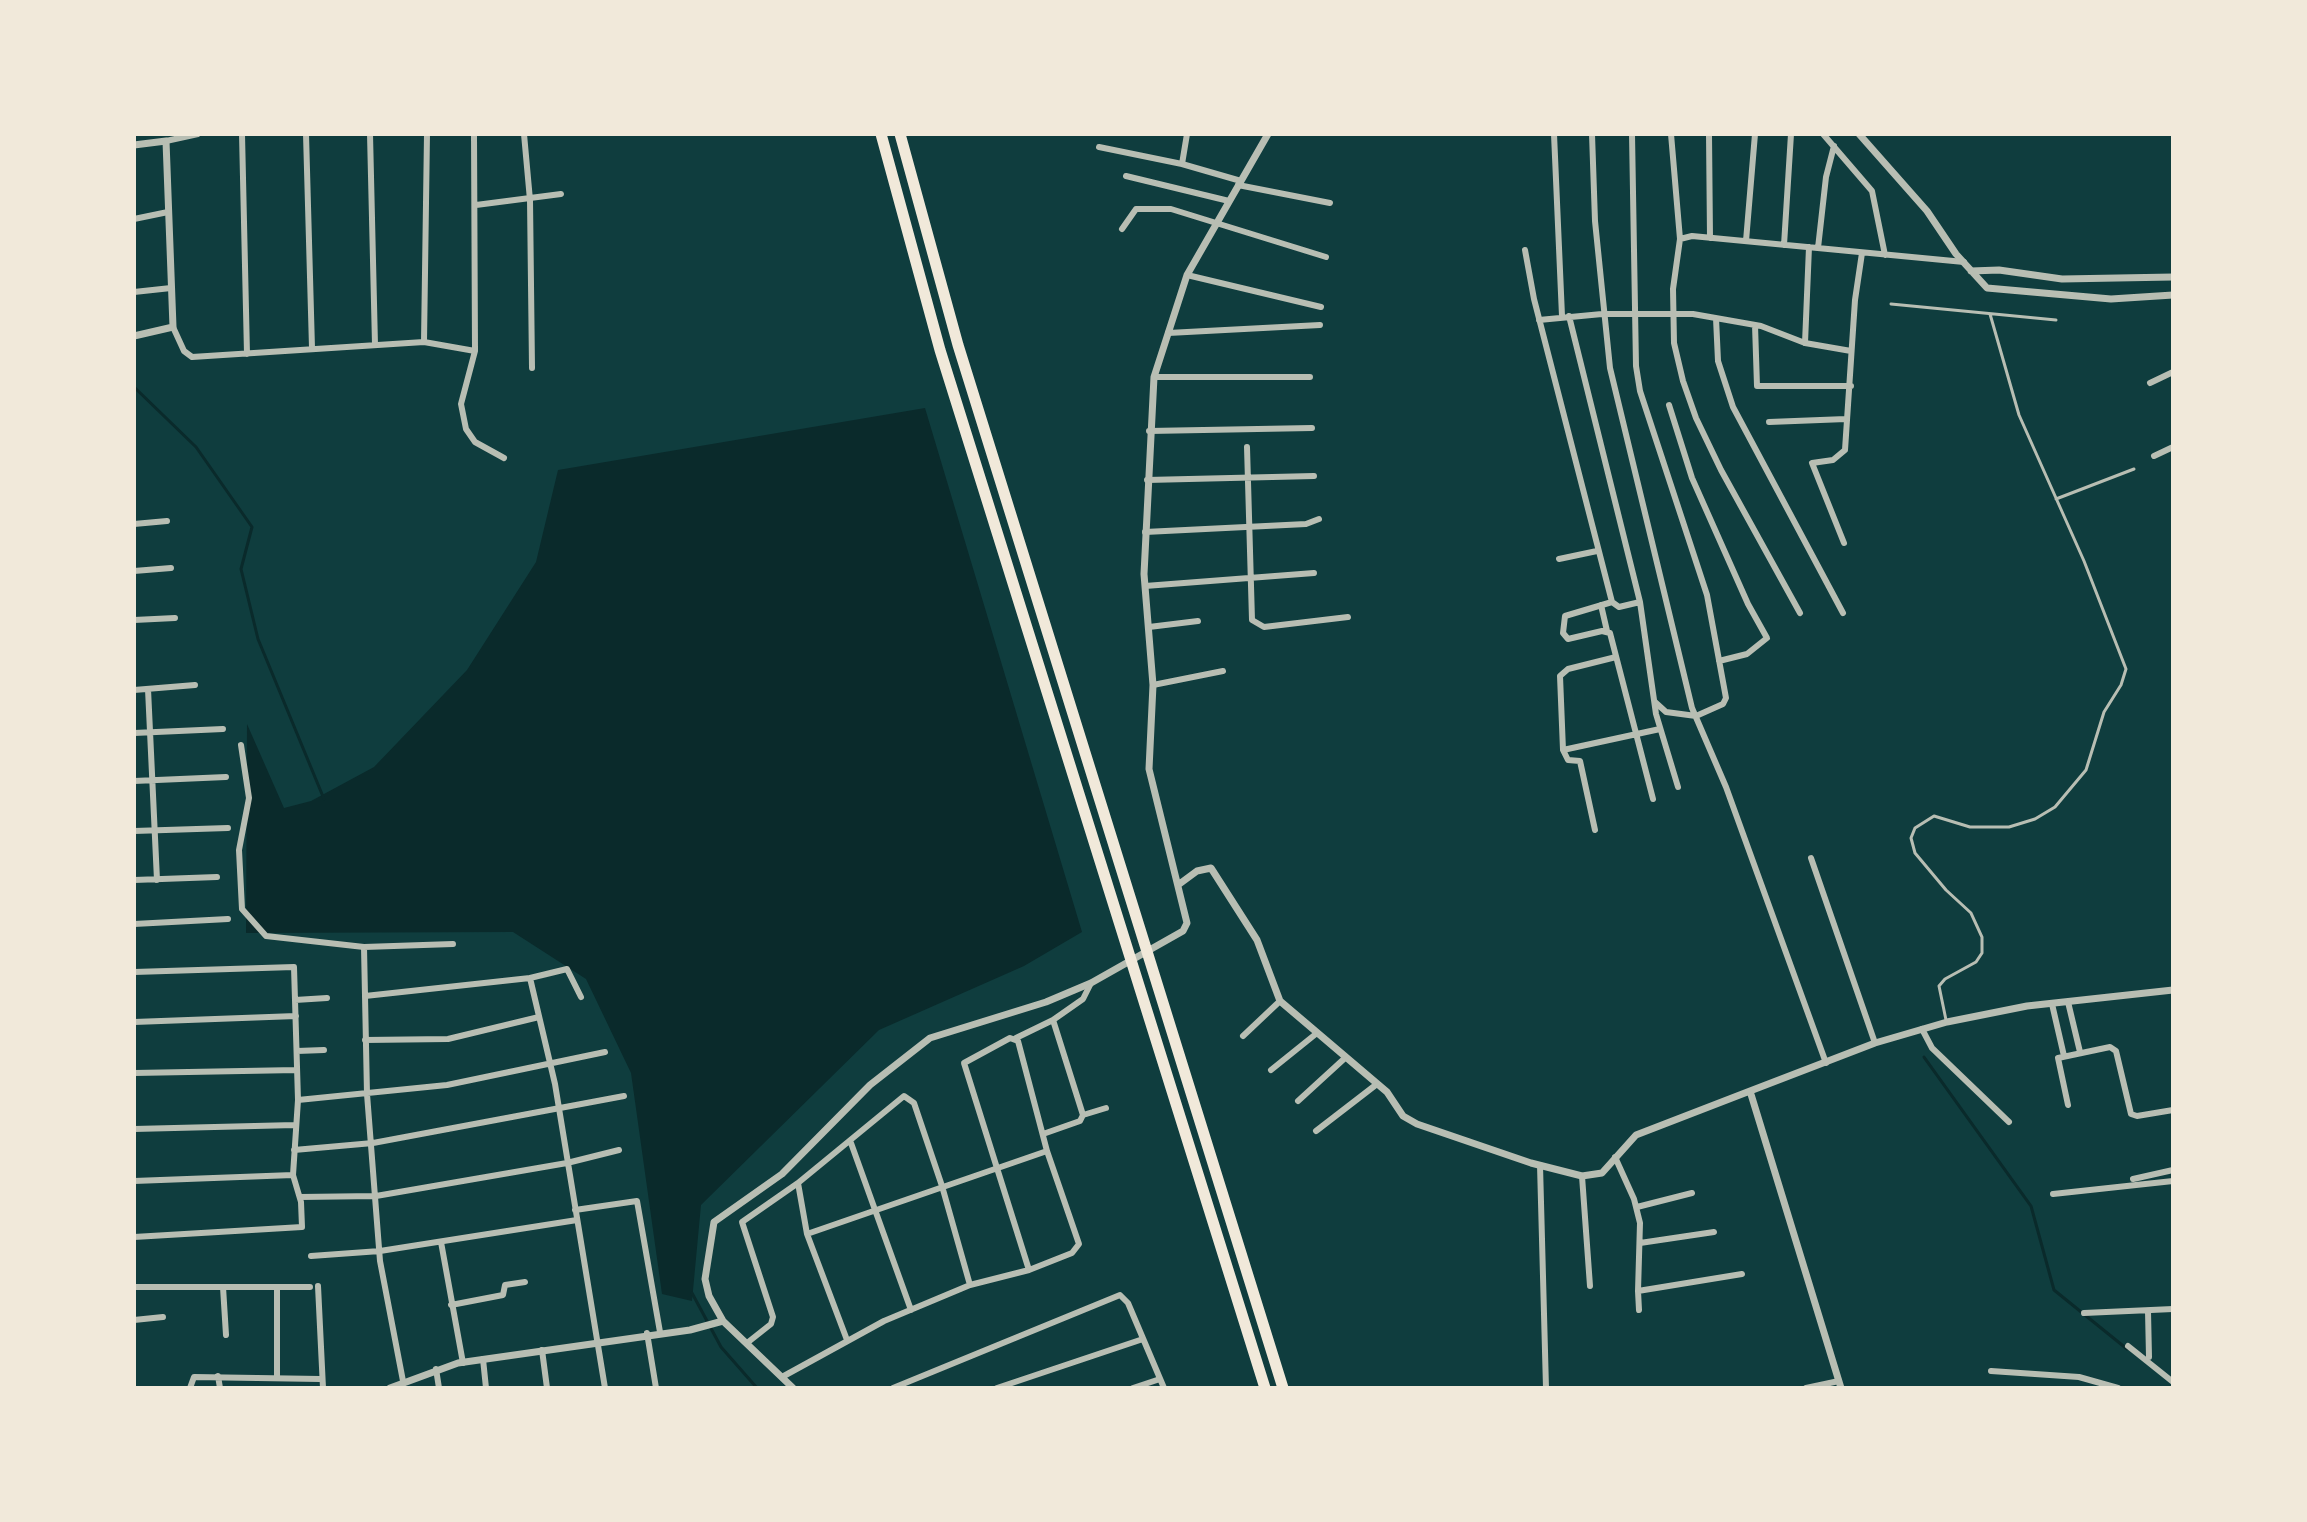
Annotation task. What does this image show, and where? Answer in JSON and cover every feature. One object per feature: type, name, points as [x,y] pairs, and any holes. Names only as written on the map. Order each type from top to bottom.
[{"type":"highway","points":[[881,134],[940,350],[1265,1388]]},
{"type":"highway","points":[[900,134],[958,345],[1283,1388]]},
{"type":"street","points":[[134,145],[198,134]]},
{"type":"street","points":[[242,134],[247,354]]},
{"type":"street","points":[[306,134],[312,348]]},
{"type":"street","points":[[370,134],[375,345]]},
{"type":"street","points":[[424,342],[427,134]]},
{"type":"street","points":[[474,134],[475,351],[461,404],[466,429],[475,442],[504,458]]},
{"type":"street","points":[[524,134],[530,200],[532,368]]},
{"type":"street","points":[[1182,164],[1187,134]]},
{"type":"street","points":[[793,1388],[723,1321],[709,1296],[705,1279],[714,1222],[782,1174],[870,1085],[930,1038],[1046,1002],[1091,983],[1183,931],[1187,914],[1149,769],[1153,685],[1145,586],[1145,532],[1154,377],[1187,275],[1268,134]]},
{"type":"street","points":[[1554,134],[1556,257],[1566,316],[1640,602],[1660,729],[1678,787]]},
{"type":"street","points":[[1592,134],[1602,314],[1610,368],[1696,716],[1726,787],[1826,1063]]},
{"type":"street","points":[[1632,134],[1634,313],[1640,391],[1707,595],[1726,698],[1723,704],[1696,716],[1666,712],[1655,702]]},
{"type":"street","points":[[1671,134],[1680,239],[1674,343],[1696,418],[1800,613]]},
{"type":"street","points":[[1709,134],[1710,238]]},
{"type":"street","points":[[1746,241],[1755,134]]},
{"type":"street","points":[[1784,245],[1791,134]]},
{"type":"street","points":[[1823,134],[1872,191],[1885,255]]},
{"type":"street","points":[[1859,134],[1927,211],[1987,288],[2111,299],[2173,295]]},
{"type":"street","points":[[166,141],[173,327],[184,351],[192,357],[424,342],[475,351]]},
{"type":"street","points":[[1818,248],[1826,177],[1834,146]]},
{"type":"street","points":[[1099,147],[1182,164],[1240,183],[1330,203]]},
{"type":"street","points":[[1126,176],[1229,201]]},
{"type":"street","points":[[476,205],[561,194]]},
{"type":"street","points":[[1122,229],[1140,208],[1181,211],[1216,225],[1326,257]]},
{"type":"street","points":[[134,219],[168,212]]},
{"type":"street","points":[[1680,239],[1692,236],[1964,262]]},
{"type":"street","points":[[1805,343],[1809,247]]},
{"type":"street","points":[[1525,250],[1539,320],[1612,602],[1619,607],[1640,602]]},
{"type":"street","points":[[1844,543],[1812,463],[1841,457],[1845,450],[1851,351],[1862,253]]},
{"type":"street","points":[[1971,271],[1999,270],[2062,279],[2173,277]]},
{"type":"street","points":[[1187,275],[1321,307]]},
{"type":"street","points":[[134,292],[171,288]]},
{"type":"street","points":[[1539,320],[1634,313],[1716,318],[1755,325],[1805,343],[1851,351]]},
{"type":"street","points":[[1716,318],[1718,361],[1733,407],[1843,613]]},
{"type":"street","points":[[1168,333],[1320,325]]},
{"type":"street","points":[[1755,325],[1757,386],[1851,386]]},
{"type":"street","points":[[134,336],[173,327]]},
{"type":"street","points":[[2150,383],[2173,372]]},
{"type":"street","points":[[1154,377],[1310,377]]},
{"type":"street","points":[[1669,405],[1692,478],[1748,604],[1767,638],[1751,652],[1719,661]]},
{"type":"street","points":[[1769,422],[1846,419]]},
{"type":"street","points":[[1149,431],[1312,428]]},
{"type":"street","points":[[1247,447],[1252,620],[1260,626],[1348,617]]},
{"type":"street","points":[[2154,456],[2173,447]]},
{"type":"street","points":[[1147,480],[1314,476]]},
{"type":"street","points":[[1145,532],[1306,524],[1319,519]]},
{"type":"street","points":[[134,524],[167,521]]},
{"type":"street","points":[[1559,559],[1597,551]]},
{"type":"street","points":[[134,571],[171,568]]},
{"type":"street","points":[[1145,586],[1314,573]]},
{"type":"street","points":[[1607,631],[1568,639],[1563,633],[1565,616],[1612,602]]},
{"type":"street","points":[[1601,605],[1653,799]]},
{"type":"street","points":[[134,620],[175,618]]},
{"type":"street","points":[[1149,627],[1198,621]]},
{"type":"street","points":[[1595,830],[1580,761],[1568,760],[1563,750],[1560,676],[1568,669],[1616,657]]},
{"type":"street","points":[[1153,685],[1223,671]]},
{"type":"street","points":[[134,690],[195,685]]},
{"type":"street","points":[[148,689],[157,880]]},
{"type":"street","points":[[134,733],[223,729]]},
{"type":"street","points":[[1563,750],[1660,729]]},
{"type":"street","points":[[241,745],[249,798],[239,850],[242,909],[266,936],[364,947],[453,944]]},
{"type":"street","points":[[134,781],[226,777]]},
{"type":"street","points":[[134,831],[228,828]]},
{"type":"street","points":[[1811,858],[1875,1043]]},
{"type":"street","points":[[1178,885],[1197,871],[1211,868],[1221,878],[1257,940],[1280,1001],[1377,1084],[1403,1116],[1417,1124],[1582,1176],[1602,1173],[1636,1135],[1875,1043],[1947,1022],[2052,1004],[2173,990]]},
{"type":"street","points":[[134,880],[217,877]]},
{"type":"street","points":[[134,924],[228,919]]},
{"type":"street","points":[[364,947],[367,1094],[380,1251],[403,1381]]},
{"type":"street","points":[[134,972],[294,967],[298,1100],[293,1175],[300,1197],[302,1227],[134,1237]]},
{"type":"street","points":[[365,996],[530,978],[567,969],[581,997]]},
{"type":"street","points":[[530,978],[559,1109],[605,1388]]},
{"type":"street","points":[[1029,1270],[964,1063],[967,1058],[1053,1020],[1083,999],[1091,983]]},
{"type":"street","points":[[295,1000],[327,998]]},
{"type":"street","points":[[1243,1036],[1280,1001]]},
{"type":"street","points":[[2068,1002],[2080,1052]]},
{"type":"street","points":[[2052,1004],[2064,1056]]},
{"type":"street","points":[[134,1022],[296,1016]]},
{"type":"street","points":[[365,1040],[448,1039],[539,1017]]},
{"type":"street","points":[[1043,1134],[1080,1121],[1083,1115],[1053,1020]]},
{"type":"street","points":[[1922,1029],[1932,1048],[2009,1122]]},
{"type":"street","points":[[1271,1070],[1317,1033]]},
{"type":"street","points":[[782,1377],[847,1340],[911,1310],[970,1285],[1029,1270],[1072,1253],[1079,1244],[1047,1151],[1016,1038]]},
{"type":"street","points":[[2068,1105],[2057,1060],[2080,1052],[2114,1049],[2133,1116],[2173,1110]]},
{"type":"street","points":[[297,1051],[324,1050]]},
{"type":"street","points":[[298,1100],[447,1085],[605,1052]]},
{"type":"street","points":[[1298,1101],[1345,1058]]},
{"type":"street","points":[[134,1073],[297,1070]]},
{"type":"street","points":[[1316,1131],[1377,1084]]},
{"type":"street","points":[[1750,1091],[1840,1384],[1806,1388]]},
{"type":"street","points":[[294,1150],[373,1143],[624,1096]]},
{"type":"street","points":[[747,1343],[771,1324],[773,1317],[742,1222],[851,1143],[904,1096],[910,1097],[942,1186],[970,1285]]},
{"type":"street","points":[[1083,1115],[1106,1108]]},
{"type":"street","points":[[134,1129],[295,1125]]},
{"type":"street","points":[[851,1143],[911,1310]]},
{"type":"street","points":[[300,1197],[376,1196],[567,1163],[619,1150]]},
{"type":"street","points":[[807,1234],[1047,1151]]},
{"type":"street","points":[[1615,1157],[1637,1207],[1639,1310]]},
{"type":"street","points":[[1540,1165],[1546,1388]]},
{"type":"street","points":[[2133,1179],[2173,1170]]},
{"type":"street","points":[[134,1181],[293,1175]]},
{"type":"street","points":[[1582,1176],[1590,1286]]},
{"type":"street","points":[[2053,1194],[2127,1189],[2173,1181]]},
{"type":"street","points":[[798,1183],[807,1234],[847,1340]]},
{"type":"street","points":[[1637,1207],[1692,1193]]},
{"type":"street","points":[[575,1210],[637,1201],[660,1332]]},
{"type":"street","points":[[311,1256],[380,1251],[577,1220]]},
{"type":"street","points":[[1640,1243],[1714,1232]]},
{"type":"street","points":[[441,1242],[463,1363]]},
{"type":"street","points":[[1638,1291],[1742,1274]]},
{"type":"street","points":[[451,1305],[503,1295],[505,1285],[525,1282]]},
{"type":"street","points":[[134,1287],[314,1286],[323,1388]]},
{"type":"street","points":[[223,1287],[226,1335]]},
{"type":"street","points":[[277,1288],[277,1376]]},
{"type":"street","points":[[893,1388],[1120,1295],[1128,1303],[1164,1388]]},
{"type":"street","points":[[2084,1313],[2173,1309]]},
{"type":"street","points":[[2148,1311],[2149,1357]]},
{"type":"street","points":[[134,1320],[163,1317]]},
{"type":"street","points":[[390,1388],[436,1369],[463,1363],[647,1333],[690,1330],[723,1321]]},
{"type":"street","points":[[647,1333],[656,1388]]},
{"type":"street","points":[[997,1388],[1143,1339]]},
{"type":"street","points":[[2128,1346],[2173,1382]]},
{"type":"street","points":[[542,1350],[547,1388]]},
{"type":"street","points":[[483,1359],[486,1388]]},
{"type":"street","points":[[436,1369],[439,1388]]},
{"type":"street","points":[[1991,1371],[2079,1377],[2118,1388]]},
{"type":"street","points":[[218,1376],[220,1388]]},
{"type":"street","points":[[190,1388],[194,1377],[320,1379]]},
{"type":"street","points":[[1133,1388],[1160,1379]]},
{"type":"lane","points":[[1891,304],[2056,320]]},
{"type":"lane","points":[[1947,1022],[1939,986],[1945,979],[1976,962],[1982,953],[1982,937],[1971,913],[1915,853],[1911,838],[1915,828],[1934,816],[1970,827],[2009,827],[2035,819],[2055,807],[2086,770],[2104,712],[2121,685],[2126,669],[2019,415],[1990,314]]},
{"type":"lane","points":[[2056,499],[2134,469]]},
{"type":"water","points":[[925,408],[1082,932],[1024,966],[879,1030],[701,1205],[692,1301],[662,1294],[631,1073],[586,979],[513,932],[246,933],[247,724],[284,808],[311,801],[374,767],[467,670],[536,562],[558,470]]},
{"type":"waterway","points":[[134,387],[196,447],[252,527],[241,569],[258,639],[324,799]]},
{"type":"waterway","points":[[1924,1057],[2031,1206],[2054,1290],[2127,1349]]},
{"type":"waterway","points":[[692,1293],[721,1347],[757,1388]]}]
